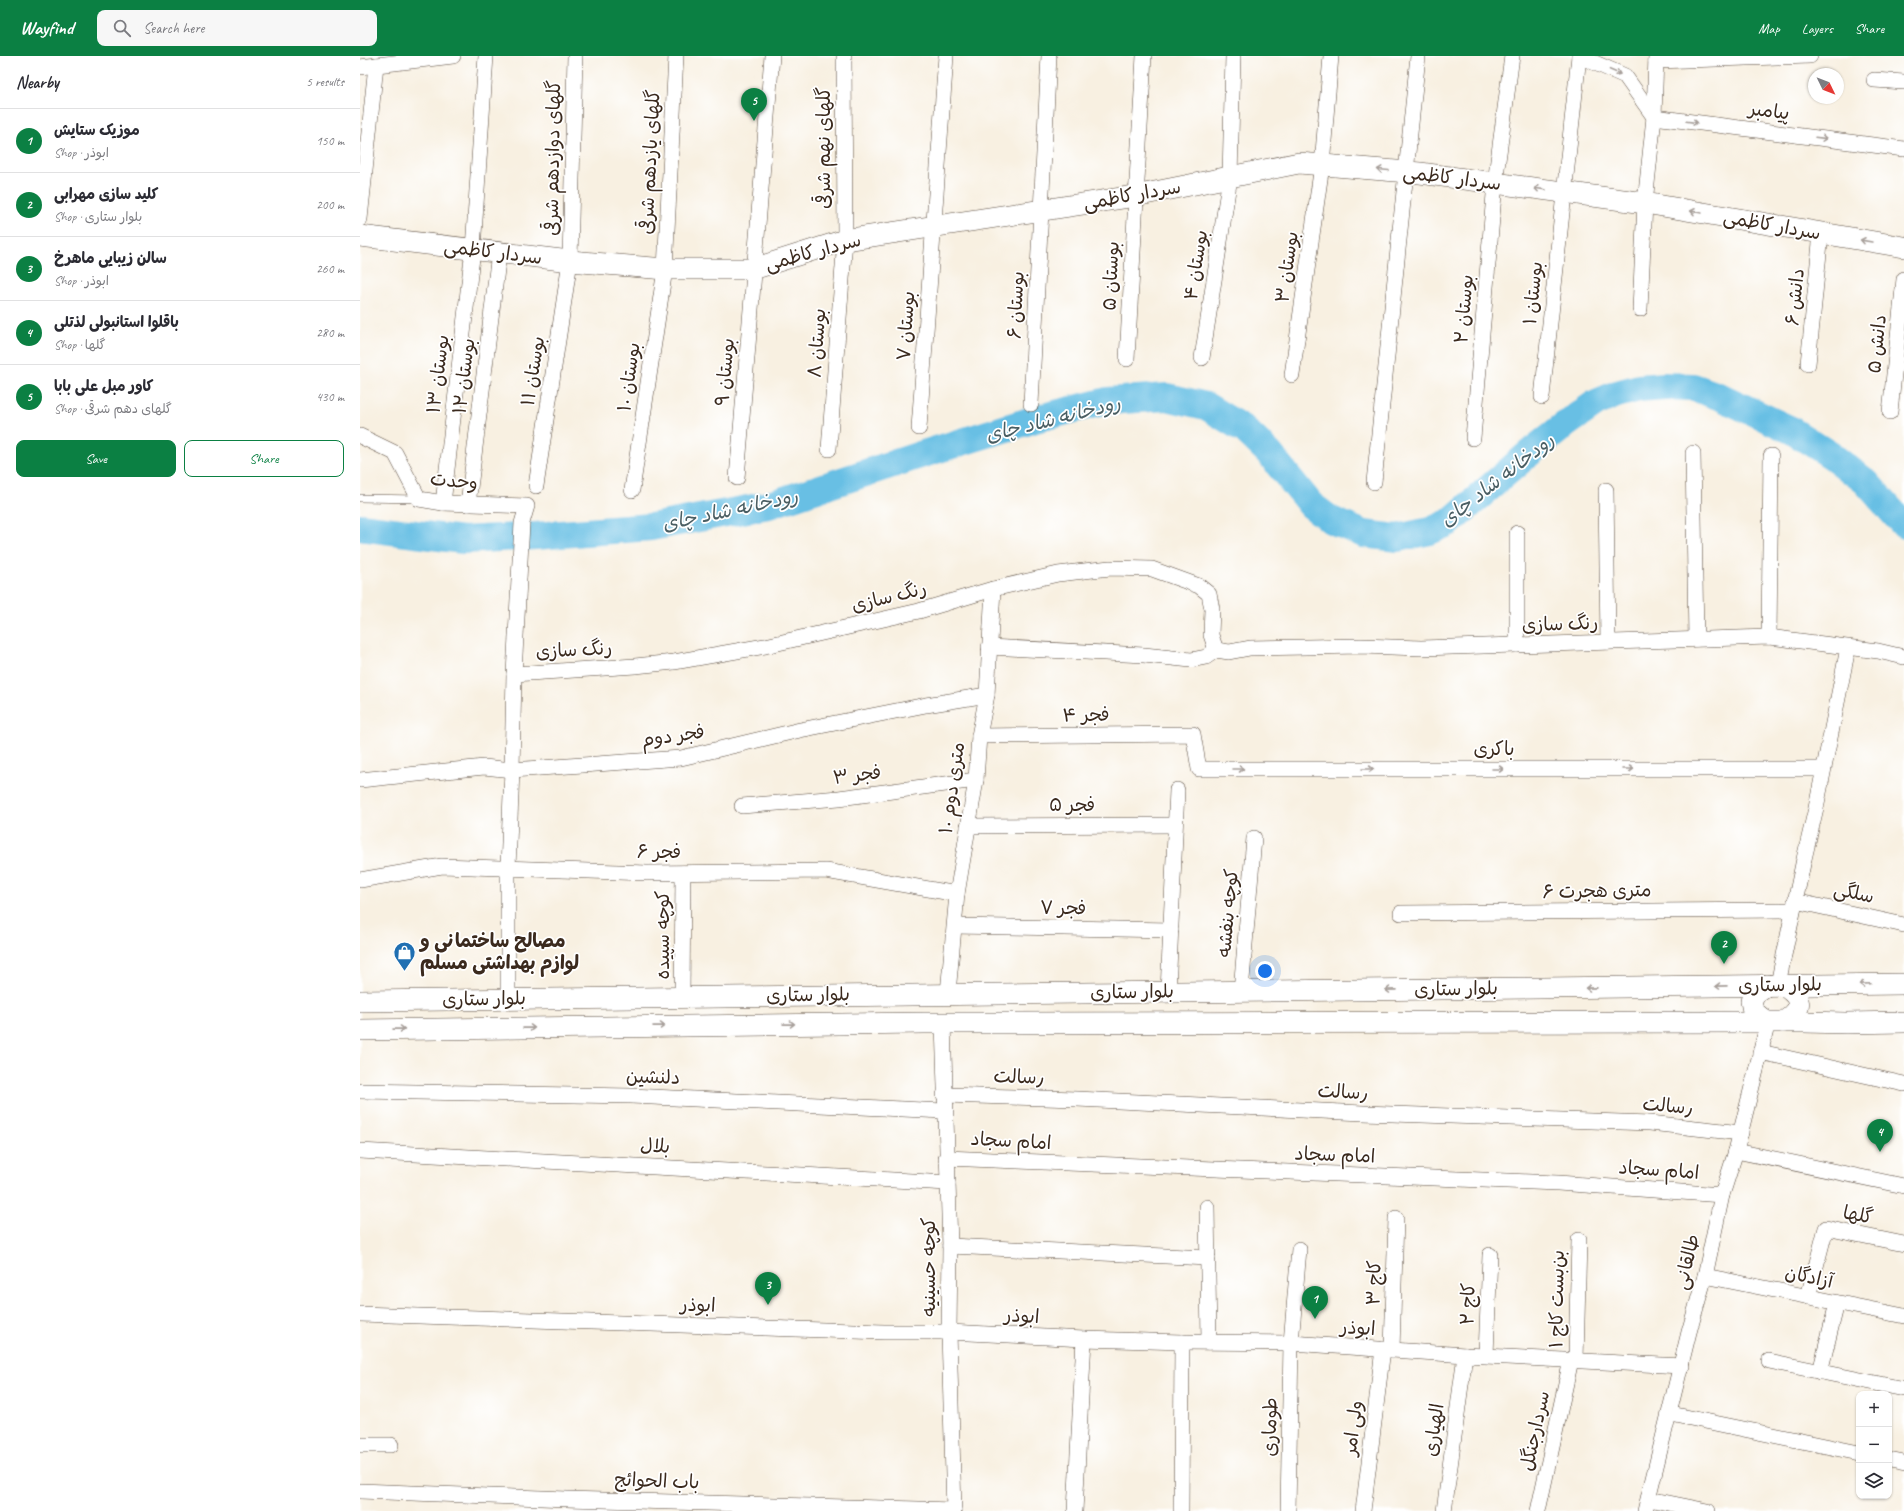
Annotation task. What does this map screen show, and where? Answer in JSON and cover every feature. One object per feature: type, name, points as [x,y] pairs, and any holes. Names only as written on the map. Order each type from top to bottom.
[{"type":"main road","name":"سردار کاظمی","points":[[360,236],[570,261],[665,269],[753,269],[845,240],[1041,209],[1135,196],[1299,163],[1406,172],[1564,192],[1904,247]]},
{"type":"main road","name":"بلوار ستاری","points":[[360,1001],[924,993],[957,994],[1775,984],[1805,986],[1904,984]]},
{"type":"main road","points":[[1775,984],[1795,994],[1799,999],[1799,1005],[1794,1015],[1772,1022],[1753,1011],[1751,1001],[1757,992],[1775,984]]},
{"type":"main road","points":[[924,993],[916,1004],[918,1017],[934,1023]]},
{"type":"main road","points":[[957,994],[975,1002],[977,1008],[973,1020],[968,1023]]},
{"type":"main road","name":"بلوار ستاری","points":[[360,1030],[934,1023],[1772,1022],[1846,1024],[1904,1022]]},
{"type":"street","points":[[360,67],[412,58],[453,56]]},
{"type":"street","name":"بوستان ۱۳","points":[[443,503],[473,249],[486,56]]},
{"type":"street","name":"گلهای دوازدهم شرقی","points":[[570,261],[575,56]]},
{"type":"street","name":"گلهای یازدهم شرقی","points":[[665,269],[676,56]]},
{"type":"street","name":"بوستان ۹","points":[[737,478],[753,269],[772,56]]},
{"type":"street","name":"گلهای نهم شرقی","points":[[844,56],[845,240]]},
{"type":"street","name":"بوستان ۷","points":[[919,428],[946,56]]},
{"type":"street","name":"بوستان ۶","points":[[1031,404],[1049,56]]},
{"type":"street","name":"بوستان ۵","points":[[1127,358],[1144,56]]},
{"type":"street","name":"بوستان ۴","points":[[1202,358],[1230,177],[1233,56]]},
{"type":"street","name":"بوستان ۳","points":[[1292,375],[1322,165],[1331,56]]},
{"type":"street","points":[[1374,482],[1418,56]]},
{"type":"street","name":"بوستان ۲","points":[[1473,438],[1495,183],[1512,56]]},
{"type":"street","points":[[1579,56],[1625,76],[1654,117]]},
{"type":"street","name":"بوستان ۱","points":[[1542,397],[1579,56]]},
{"type":"street","points":[[1640,309],[1645,204],[1654,117],[1656,58],[1810,56]]},
{"type":"street","points":[[360,219],[376,65]]},
{"type":"street","points":[[1874,80],[1904,82]]},
{"type":"street","name":"پیامبر","points":[[1654,117],[1904,149]]},
{"type":"street","name":"دانش ۶","points":[[1808,364],[1821,233]]},
{"type":"street","name":"بوستان ۸","points":[[829,449],[845,240]]},
{"type":"street","name":"بوستان ۱۲","points":[[468,504],[499,253]]},
{"type":"street","name":"بوستان ۱۱","points":[[536,486],[570,261]]},
{"type":"street","name":"بوستان ۱۰","points":[[632,490],[665,269]]},
{"type":"street","name":"دانش ۵","points":[[1890,412],[1904,279]]},
{"type":"street","name":"وحدت","points":[[360,436],[395,453],[419,499],[443,503],[527,506],[522,523],[522,548],[514,674]]},
{"type":"street","points":[[1693,453],[1696,639]]},
{"type":"street","points":[[1769,637],[1771,456]]},
{"type":"street","points":[[1606,490],[1608,642]]},
{"type":"street","points":[[1517,533],[1517,645]]},
{"type":"street","name":"رنگ سازی","points":[[514,674],[674,662],[766,646],[919,611],[993,589],[1065,573],[1110,568],[1152,569],[1199,586],[1209,594],[1212,609],[1210,635],[1216,650]]},
{"type":"street","name":"۱۰ متری دوم","points":[[957,994],[955,926],[957,894],[976,780],[980,736],[987,694],[993,589]]},
{"type":"street","name":"رنگ سازی","points":[[989,647],[1144,655],[1191,660],[1206,657],[1216,650],[1228,652],[1250,648],[1361,646],[1421,648],[1769,637],[1848,648],[1878,650],[1904,657]]},
{"type":"street","points":[[1775,984],[1816,808],[1848,648]]},
{"type":"street","points":[[508,999],[508,868],[514,674]]},
{"type":"street","name":"فجر دوم","points":[[360,780],[484,767],[512,770],[681,758],[800,730],[987,694]]},
{"type":"street","name":"باکری","points":[[1193,734],[1199,769],[1823,769]]},
{"type":"street","name":"فجر ۴","points":[[980,736],[1193,734]]},
{"type":"street","name":"فجر ۳","points":[[742,806],[839,798],[976,780]]},
{"type":"street","points":[[1168,992],[1177,790]]},
{"type":"street","name":"فجر ۵","points":[[968,826],[1175,825]]},
{"type":"street","name":"کوچه بنفشه","points":[[1241,991],[1254,838]]},
{"type":"street","name":"فجر ۶","points":[[360,880],[442,866],[683,873],[826,871],[957,894]]},
{"type":"street","name":"کوچه سپیده","points":[[682,997],[683,873]]},
{"type":"street","name":"۶ متری هجرت","points":[[1402,913],[1794,905]]},
{"type":"street","name":"سلگی","points":[[1794,905],[1904,925]]},
{"type":"street","name":"فجر ۷","points":[[955,926],[1171,930]]},
{"type":"street","name":"طالقانی","points":[[1647,1505],[1705,1276],[1722,1195],[1741,1133],[1760,1052],[1772,1022]]},
{"type":"street","name":"کوچه حسینیه","points":[[934,1023],[944,1095],[948,1183],[950,1246],[949,1332],[954,1511]]},
{"type":"street","points":[[1760,1052],[1904,1084]]},
{"type":"street","name":"دلنشین","points":[[360,1091],[630,1096],[944,1111]]},
{"type":"street","name":"رسالت","points":[[944,1095],[1077,1098],[1355,1112],[1650,1123],[1741,1133]]},
{"type":"street","name":"بلال","points":[[360,1151],[948,1183]]},
{"type":"street","points":[[1736,1151],[1904,1186]]},
{"type":"street","name":"امام سجاد","points":[[946,1158],[1558,1183],[1722,1195]]},
{"type":"street","points":[[1207,1207],[1209,1342]]},
{"type":"street","name":"کاج ۳","points":[[1387,1349],[1396,1218]]},
{"type":"street","name":"گلها","points":[[1808,1297],[1826,1228],[1904,1244]]},
{"type":"street","name":"بن‌بست کاج ۱","points":[[1573,1360],[1579,1240]]},
{"type":"street","points":[[950,1246],[1208,1258]]},
{"type":"street","name":"طوماری","points":[[1288,1511],[1291,1343],[1299,1249]]},
{"type":"street","name":"کاج ۲","points":[[1486,1355],[1490,1255]]},
{"type":"street","name":"آزادگان","points":[[1705,1276],[1904,1316]]},
{"type":"street","points":[[1820,1372],[1837,1303]]},
{"type":"street","name":"ابوذر","points":[[360,1314],[884,1332],[949,1332],[1084,1339],[1291,1343],[1465,1355],[1682,1366]]},
{"type":"street","points":[[1074,1511],[1084,1339]]},
{"type":"street","points":[[1181,1511],[1182,1342]]},
{"type":"street","name":"ولی امر","points":[[1363,1511],[1387,1349]]},
{"type":"street","name":"الهیاری","points":[[1444,1511],[1465,1355]]},
{"type":"street","name":"سردارجنگل","points":[[1538,1511],[1573,1360]]},
{"type":"street","points":[[1769,1361],[1904,1389]]},
{"type":"street","points":[[1671,1414],[1856,1453]]},
{"type":"street","points":[[360,1445],[391,1445]]},
{"type":"street","points":[[1892,1461],[1904,1463]]},
{"type":"street","name":"باب الحوائج","points":[[360,1491],[954,1511]]},
{"type":"street","points":[[1647,1505],[1708,1511]]},
{"type":"lane","points":[[360,498],[419,499]]},
{"type":"waterway","name":"رودخانه شاد چای","points":[[360,527],[463,540],[651,527],[769,505],[923,454],[1039,418],[1107,401],[1167,397],[1206,406],[1245,430],[1269,453],[1311,505],[1331,520],[1364,534],[1397,538],[1430,531],[1450,522],[1527,455],[1566,424],[1596,403],[1617,394],[1639,388],[1664,386],[1693,387],[1721,397],[1791,430],[1832,456],[1866,482],[1904,525]]},
{"type":"place","name":"کاور مبل علی بابا","points":[[754,121]]},
{"type":"place","name":"کلید سازی مهرابی","points":[[1724,964]]},
{"type":"place","name":"مصالح ساختمانی و لوازم بهداشتی مسلم","points":[[404,972]]},
{"type":"place","name":"باقلوا استانبولی لذتلی","points":[[1880,1152]]},
{"type":"place","name":"سالن زیبایی ماهرخ","points":[[768,1305]]},
{"type":"place","name":"موزیک ستایش","points":[[1315,1319]]}]
